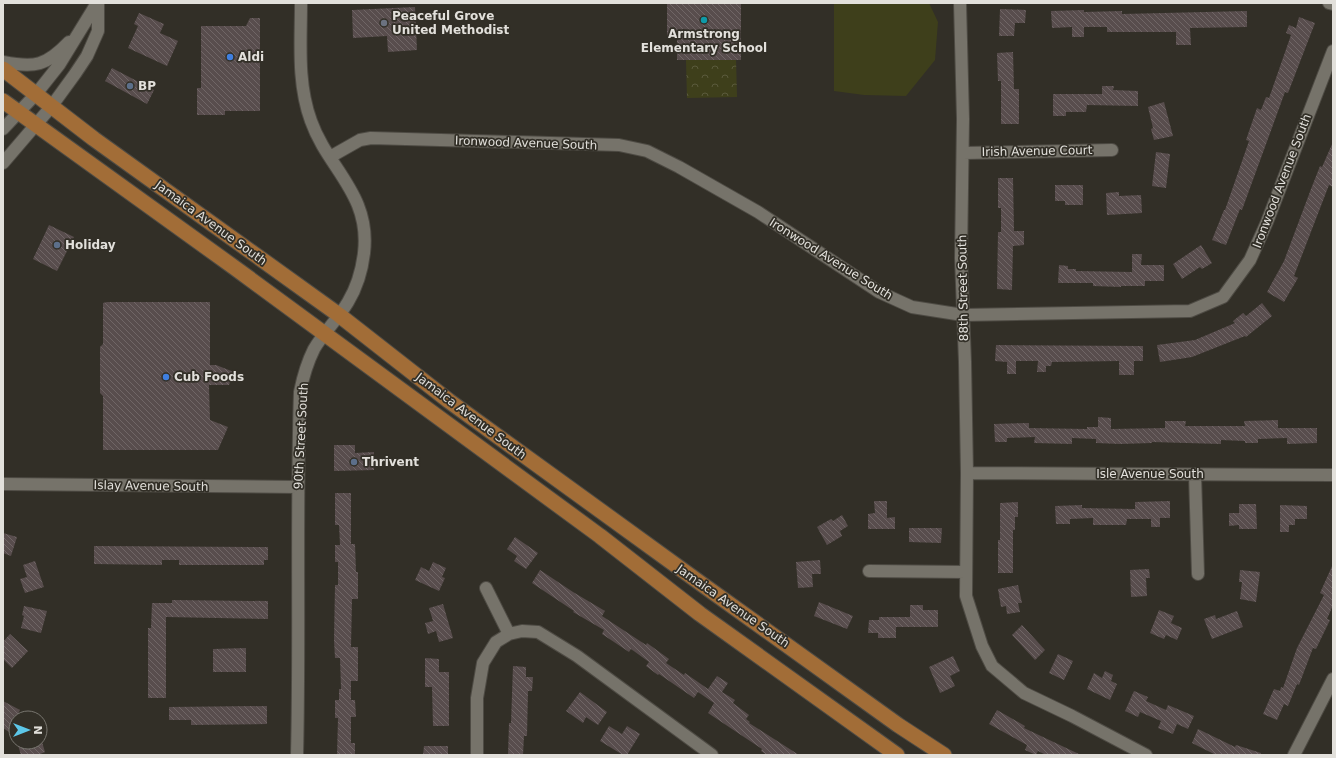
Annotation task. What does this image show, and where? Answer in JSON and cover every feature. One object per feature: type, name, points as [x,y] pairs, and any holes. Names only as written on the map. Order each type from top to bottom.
[{"type":"main road","name":"Jamaica Avenue South","points":[[3,70],[51,107],[339,315],[449,401],[677,567],[898,725],[944,755]]},
{"type":"main road","name":"Jamaica Avenue South","points":[[3,101],[229,263],[600,536],[700,614],[897,755]]},
{"type":"street","points":[[3,129],[36,94],[59,65],[70,50],[80,29],[98,3]]},
{"type":"street","points":[[3,163],[51,107],[87,56],[98,30],[98,3]]},
{"type":"street","name":"90th Street South","points":[[297,755],[299,686],[297,595],[300,392],[308,363],[315,348],[348,302],[357,283],[364,252],[362,219],[357,204],[350,188],[317,137],[302,86],[301,3]]},
{"type":"street","name":"88th Street South","points":[[960,3],[963,120],[961,258],[964,315],[967,473],[966,596],[974,627],[992,666],[1024,693],[1072,716],[1146,755]]},
{"type":"street","points":[[1329,3],[1333,4]]},
{"type":"street","points":[[3,62],[18,65],[39,64],[51,59],[80,29]]},
{"type":"street","name":"Ironwood Avenue South","points":[[330,157],[360,140],[371,138],[619,145],[647,151],[679,167],[758,212],[879,292],[912,307],[964,315],[1190,312],[1223,296],[1250,260],[1267,222],[1333,51]]},
{"type":"street","name":"Irish Avenue Court","points":[[962,153],[1112,150]]},
{"type":"street","name":"Isle Avenue South","points":[[967,473],[1333,475]]},
{"type":"street","points":[[1195,474],[1198,574]]},
{"type":"street","name":"Islay Avenue South","points":[[3,484],[298,487]]},
{"type":"street","points":[[869,571],[966,572]]},
{"type":"street","points":[[486,588],[509,634]]},
{"type":"street","points":[[477,755],[477,698],[483,663],[496,642],[509,634],[522,631],[538,632],[577,656],[712,755]]},
{"type":"street","points":[[1294,755],[1333,679]]},
{"type":"green space","points":[[834,3],[929,3],[938,22],[935,60],[906,96],[864,95],[834,91]]},
{"type":"green space","points":[[736,59],[737,97],[687,98],[686,60]]},
{"type":"building","name":"Armstrong Elementary School","points":[[667,3],[741,3],[741,60],[677,60],[677,37],[667,37]]},
{"type":"building","name":"Peaceful Grove United Methodist","points":[[415,7],[417,50],[388,52],[387,36],[353,38],[352,10]]},
{"type":"building","points":[[1000,9],[1026,10],[1025,23],[1015,23],[1014,36],[999,36]]},
{"type":"building","points":[[1084,10],[1084,12],[1122,11],[1122,14],[1247,11],[1247,27],[1190,28],[1191,45],[1176,45],[1176,32],[1107,32],[1107,27],[1084,27],[1084,37],[1072,37],[1072,27],[1052,28],[1051,11]]},
{"type":"building","points":[[139,13],[164,24],[160,33],[178,41],[167,66],[128,48],[138,26],[134,24]]},
{"type":"building","points":[[1299,17],[1315,23],[1288,93],[1285,92],[1242,210],[1240,209],[1226,245],[1212,240],[1225,210],[1249,141],[1246,140],[1257,108],[1261,110],[1266,97],[1269,98],[1291,35],[1286,33],[1289,25],[1296,28]]},
{"type":"building","name":"Aldi","points":[[250,18],[260,18],[260,111],[225,111],[225,115],[197,115],[197,88],[201,88],[201,26],[246,26]]},
{"type":"building","points":[[1013,52],[1014,89],[1019,89],[1019,124],[1001,124],[1001,81],[998,81],[997,53]]},
{"type":"building","name":"BP","points":[[112,68],[154,90],[147,104],[105,81]]},
{"type":"building","points":[[1102,86],[1114,86],[1113,90],[1138,91],[1138,106],[1087,105],[1086,112],[1066,112],[1066,116],[1053,116],[1053,94],[1102,94]]},
{"type":"building","points":[[1164,102],[1173,136],[1154,140],[1148,107]]},
{"type":"building","points":[[1333,142],[1333,187],[1329,185],[1294,276],[1298,278],[1284,302],[1267,292],[1284,261],[1320,166],[1322,167]]},
{"type":"building","points":[[1156,152],[1170,154],[1166,188],[1152,186]]},
{"type":"building","points":[[998,178],[1013,178],[1014,231],[1024,231],[1024,245],[1013,246],[1012,290],[997,289],[998,232],[1001,232],[1001,208],[998,208]]},
{"type":"building","points":[[1055,185],[1083,185],[1083,205],[1065,205],[1065,201],[1055,201]]},
{"type":"building","points":[[1119,192],[1119,196],[1141,195],[1142,213],[1107,215],[1106,193]]},
{"type":"building","points":[[49,225],[74,237],[57,271],[33,259]]},
{"type":"building","points":[[1201,245],[1212,263],[1202,269],[1200,267],[1182,279],[1173,264]]},
{"type":"building","points":[[1132,254],[1142,254],[1141,265],[1164,265],[1164,281],[1145,281],[1145,286],[1121,287],[1093,286],[1093,283],[1058,283],[1059,265],[1068,266],[1068,269],[1076,269],[1076,271],[1132,272]]},
{"type":"building","name":"Cub Foods","points":[[210,302],[210,365],[216,365],[234,372],[229,385],[209,385],[210,420],[228,427],[218,450],[103,450],[103,396],[100,393],[100,347],[103,344],[103,303]]},
{"type":"building","points":[[1262,303],[1272,316],[1246,337],[1245,336],[1192,357],[1160,362],[1157,345],[1195,340],[1235,323],[1233,321],[1243,313],[1246,316]]},
{"type":"building","points":[[996,345],[1143,346],[1143,361],[1134,361],[1134,375],[1119,375],[1119,361],[1052,362],[1051,366],[1046,366],[1046,372],[1037,372],[1038,361],[1016,361],[1016,374],[1007,374],[1007,362],[995,361]]},
{"type":"building","points":[[1098,417],[1111,418],[1111,429],[1165,428],[1165,421],[1186,421],[1185,426],[1245,426],[1244,421],[1278,420],[1278,428],[1317,428],[1317,443],[1287,444],[1287,438],[1258,439],[1258,443],[1221,440],[1221,444],[1152,442],[1120,444],[1096,443],[1096,439],[1072,438],[1072,444],[1034,443],[1035,437],[1007,438],[1007,442],[995,442],[994,424],[1029,423],[1029,428],[1087,429],[1087,427],[1098,427]]},
{"type":"building","name":"Thrivent","points":[[334,445],[355,445],[355,453],[374,452],[374,470],[334,471]]},
{"type":"building","points":[[335,493],[351,493],[351,544],[355,544],[356,572],[358,572],[358,599],[352,599],[351,647],[358,647],[358,681],[351,681],[351,700],[355,700],[356,717],[351,717],[351,743],[355,743],[355,755],[337,755],[338,718],[335,718],[335,700],[339,700],[339,689],[341,689],[340,658],[335,658],[334,640],[335,585],[338,585],[338,562],[335,562],[335,545],[340,545],[339,525],[335,525]]},
{"type":"building","points":[[874,501],[887,501],[887,518],[895,517],[895,529],[868,529],[868,514],[875,513]]},
{"type":"building","points":[[1170,501],[1170,518],[1160,518],[1160,527],[1151,527],[1151,519],[1127,519],[1126,525],[1093,525],[1093,518],[1070,519],[1070,524],[1056,524],[1055,506],[1082,505],[1082,508],[1135,509],[1135,502]]},
{"type":"building","points":[[1018,502],[1018,517],[1015,517],[1015,530],[1013,530],[1013,573],[998,573],[1000,503]]},
{"type":"building","points":[[1239,504],[1256,504],[1257,529],[1239,529],[1239,525],[1229,526],[1229,513],[1239,513]]},
{"type":"building","points":[[1280,505],[1307,506],[1307,519],[1295,519],[1295,525],[1289,525],[1289,532],[1280,532]]},
{"type":"building","points":[[842,515],[848,526],[840,531],[842,536],[827,545],[817,527],[831,519],[833,521]]},
{"type":"building","points":[[909,528],[942,528],[941,543],[909,542]]},
{"type":"building","points":[[3,533],[17,537],[11,556],[3,553]]},
{"type":"building","points":[[515,537],[538,553],[526,569],[514,561],[517,556],[507,549]]},
{"type":"building","points":[[94,546],[268,547],[268,560],[264,560],[264,565],[179,565],[179,560],[162,560],[162,565],[94,564]]},
{"type":"building","points":[[820,560],[821,574],[812,574],[813,587],[798,588],[796,562]]},
{"type":"building","points":[[35,561],[44,587],[25,593],[20,579],[27,577],[23,565]]},
{"type":"building","points":[[433,562],[446,568],[442,577],[445,578],[439,591],[415,580],[421,567],[429,571]]},
{"type":"building","points":[[1333,564],[1333,605],[1327,619],[1330,620],[1316,649],[1313,648],[1299,685],[1297,684],[1288,706],[1284,704],[1277,720],[1263,714],[1274,689],[1280,691],[1281,687],[1283,688],[1297,648],[1324,595],[1320,593]]},
{"type":"building","points":[[1149,569],[1150,578],[1146,578],[1147,596],[1131,597],[1130,570]]},
{"type":"building","points":[[540,570],[605,611],[602,616],[646,645],[647,643],[669,659],[666,663],[684,675],[685,673],[708,689],[717,676],[728,683],[722,692],[735,700],[733,703],[749,715],[746,719],[750,722],[749,723],[799,755],[767,755],[761,751],[762,749],[708,713],[714,703],[698,692],[694,698],[659,674],[658,675],[646,666],[649,662],[631,649],[629,652],[602,634],[604,630],[573,612],[574,611],[532,583]]},
{"type":"building","points":[[1240,570],[1260,572],[1256,602],[1240,599],[1242,582],[1239,582]]},
{"type":"building","points":[[1018,585],[1022,603],[1018,603],[1020,612],[1007,614],[1006,606],[1001,607],[998,589]]},
{"type":"building","points":[[172,600],[268,601],[268,619],[166,617],[166,698],[148,698],[148,628],[151,628],[152,603],[172,603]]},
{"type":"building","points":[[819,602],[853,616],[847,629],[814,616]]},
{"type":"building","points":[[443,604],[453,638],[439,642],[436,631],[428,634],[425,623],[433,621],[429,608]]},
{"type":"building","points":[[910,605],[923,605],[923,610],[938,610],[938,627],[896,627],[896,638],[878,638],[878,633],[868,633],[869,620],[879,620],[879,617],[910,617]]},
{"type":"building","points":[[24,606],[47,611],[41,633],[21,628],[24,616],[22,615]]},
{"type":"building","points":[[1159,610],[1174,616],[1171,623],[1182,628],[1177,640],[1166,635],[1164,639],[1150,633]]},
{"type":"building","points":[[1237,611],[1243,627],[1212,639],[1204,619],[1215,615],[1216,619]]},
{"type":"building","points":[[1022,625],[1045,650],[1035,660],[1012,635]]},
{"type":"building","points":[[10,634],[28,651],[12,668],[3,659],[3,642]]},
{"type":"building","points":[[246,648],[246,672],[213,672],[213,649]]},
{"type":"building","points":[[1058,654],[1073,661],[1064,680],[1049,673]]},
{"type":"building","points":[[953,656],[960,671],[950,676],[955,686],[940,693],[929,667]]},
{"type":"building","points":[[425,658],[439,659],[439,672],[449,672],[449,726],[433,726],[432,687],[425,687]]},
{"type":"building","points":[[513,666],[526,667],[526,677],[533,677],[532,691],[528,691],[527,736],[524,736],[523,755],[508,755],[509,723],[511,723]]},
{"type":"building","points":[[1105,671],[1113,675],[1111,681],[1117,684],[1110,700],[1087,689],[1094,673],[1102,678]]},
{"type":"building","points":[[1134,691],[1148,697],[1146,701],[1166,710],[1168,705],[1194,716],[1188,729],[1177,724],[1173,734],[1158,728],[1161,721],[1140,712],[1138,717],[1125,711]]},
{"type":"building","points":[[580,692],[607,712],[598,725],[586,717],[583,723],[566,711]]},
{"type":"building","points":[[3,701],[20,710],[8,710],[8,731],[3,728]]},
{"type":"building","points":[[267,706],[267,724],[191,725],[191,720],[169,720],[169,707]]},
{"type":"building","points":[[997,710],[1025,726],[1024,728],[1081,755],[1046,755],[1038,751],[1036,755],[1025,750],[1027,745],[989,724]]},
{"type":"building","points":[[609,726],[622,734],[627,726],[640,734],[627,755],[623,755],[600,741]]},
{"type":"building","points":[[1198,729],[1235,747],[1236,745],[1261,753],[1261,755],[1216,755],[1192,743]]},
{"type":"building","points":[[424,746],[448,746],[448,755],[423,755]]},
{"type":"building","points":[[19,750],[44,750],[45,752],[38,755],[21,755]]},
{"type":"place","name":"Armstrong Elementary School","points":[[704,20]]},
{"type":"place","name":"Peaceful Grove United Methodist","points":[[384,23]]},
{"type":"place","name":"Aldi","points":[[230,57]]},
{"type":"place","name":"BP","points":[[130,86]]},
{"type":"place","name":"Holiday","points":[[57,245]]},
{"type":"place","name":"Cub Foods","points":[[166,377]]},
{"type":"place","name":"Thrivent","points":[[354,462]]}]
